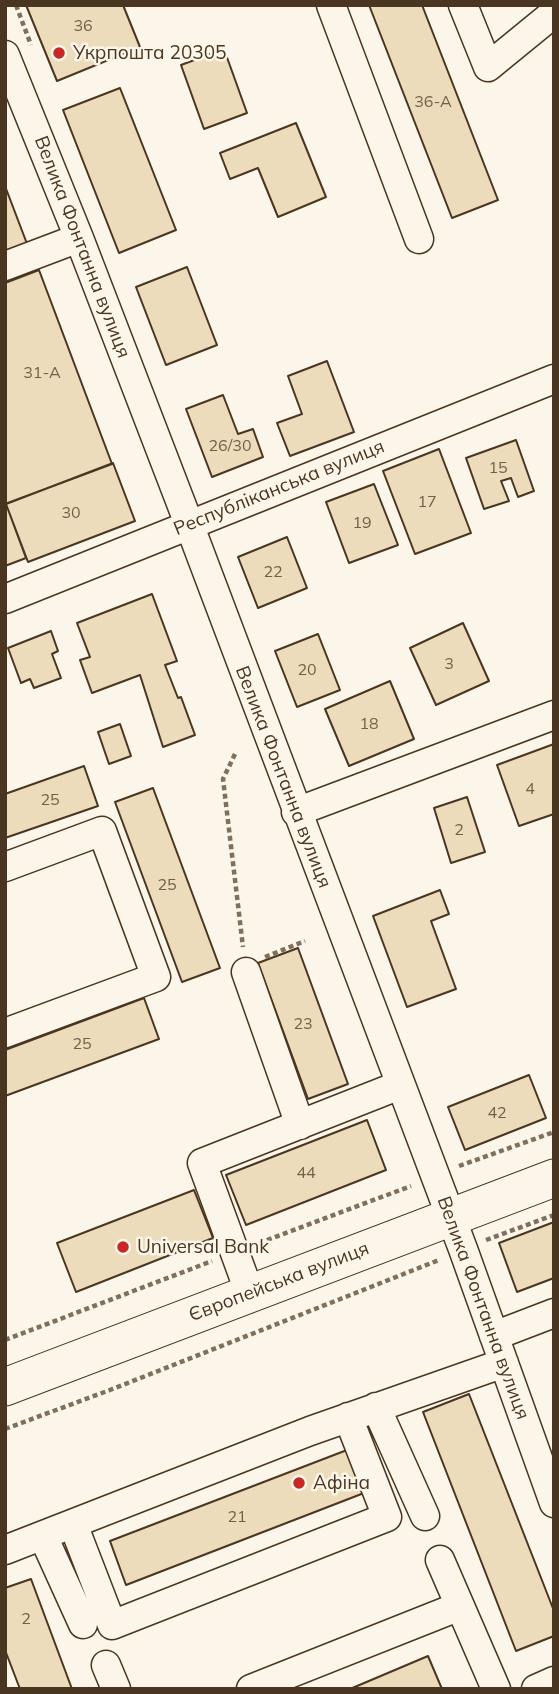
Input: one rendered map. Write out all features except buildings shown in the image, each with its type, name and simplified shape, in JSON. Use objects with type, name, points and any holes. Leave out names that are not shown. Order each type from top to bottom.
[{"type":"main road","name":"Європейська вулиця","points":[[5,1387],[250,1294],[457,1233],[554,1178]]},
{"type":"street","points":[[331,5],[419,239]]},
{"type":"street","points":[[463,5],[488,67],[554,13]]},
{"type":"street","name":"Велика Фонтанна вулиця","points":[[9,73],[79,238],[189,524],[457,1233],[554,1503]]},
{"type":"street","points":[[5,266],[79,238]]},
{"type":"street","name":"Республіканська вулиця","points":[[5,599],[554,379]]},
{"type":"street","points":[[296,812],[554,715]]},
{"type":"street","points":[[5,867],[102,831],[156,977],[5,1033]]},
{"type":"street","points":[[246,972],[300,1125]]},
{"type":"street","points":[[250,1294],[202,1163],[400,1085]]},
{"type":"street","points":[[494,1336],[554,1313]]},
{"type":"street","points":[[5,1550],[348,1417],[503,1363]]},
{"type":"street","points":[[376,1407],[425,1516]]},
{"type":"street","points":[[73,1524],[112,1625],[387,1517],[348,1417]]},
{"type":"street","points":[[43,1535],[83,1624]]},
{"type":"street","points":[[440,1560],[496,1689]]},
{"type":"street","points":[[251,1689],[460,1606]]},
{"type":"street","points":[[536,1689],[554,1681]]},
{"type":"path","points":[[235,754],[223,779],[246,972]]},
{"type":"path","points":[[246,972],[254,961],[305,942]]},
{"type":"path","points":[[5,1429],[299,1316],[457,1233],[554,1215]]},
{"type":"place","name":"Укрпошта 20305","points":[[59,53]]},
{"type":"place","name":"Universal Bank","points":[[123,1247]]},
{"type":"place","name":"Афіна","points":[[299,1483]]}]
